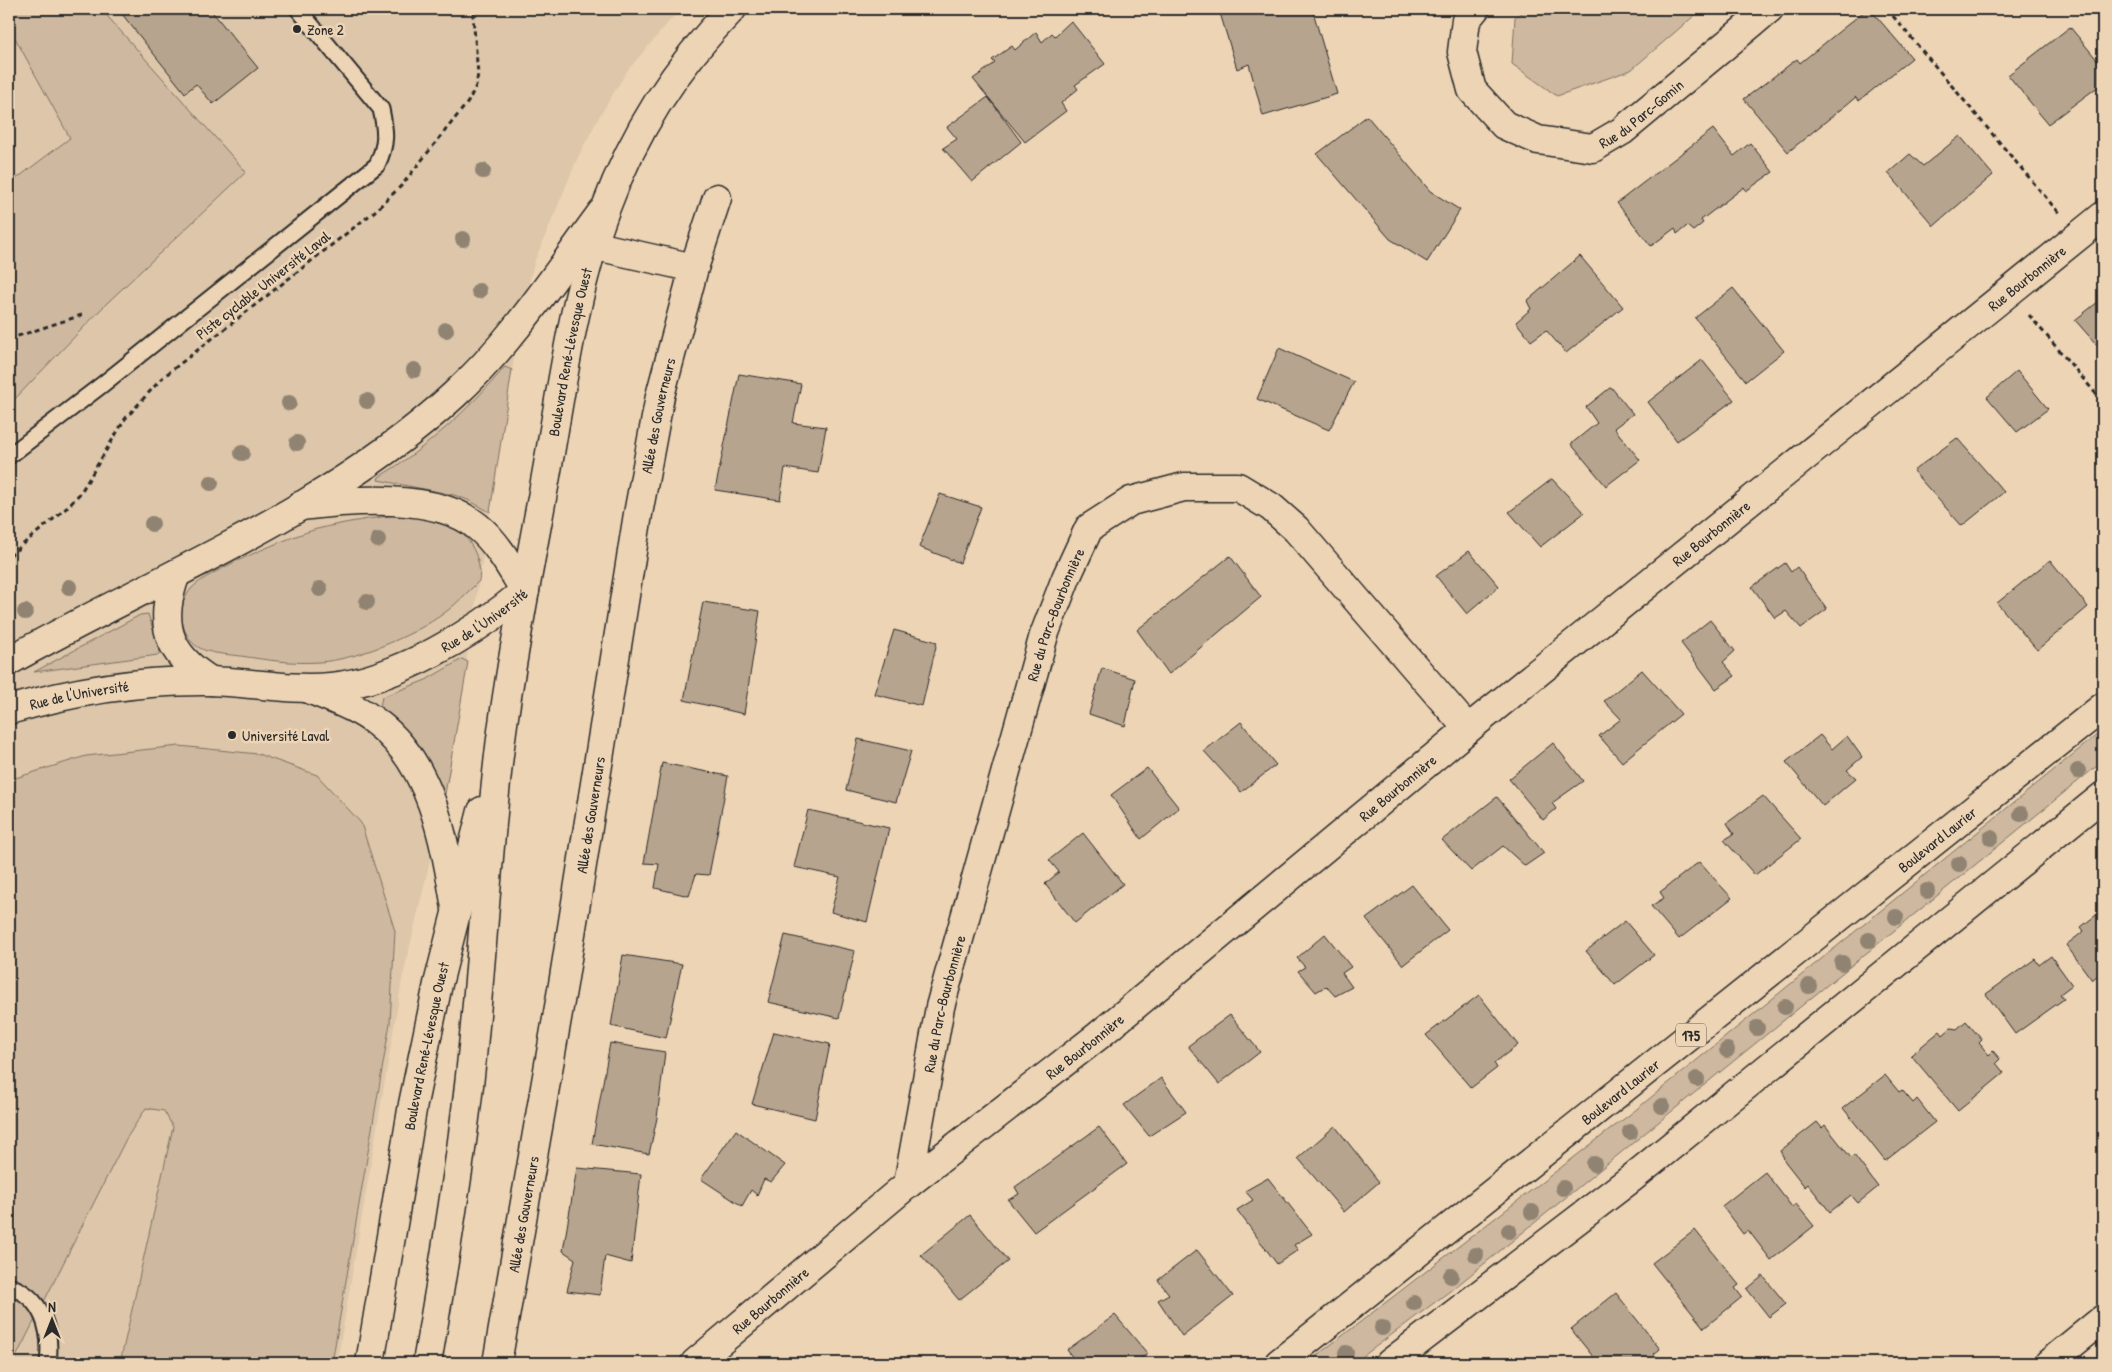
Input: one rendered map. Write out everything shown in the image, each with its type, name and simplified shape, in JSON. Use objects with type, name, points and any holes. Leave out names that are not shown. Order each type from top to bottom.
[{"type":"street","name":"Boulevard René-Lévesque Ouest","points":[[427,1363],[465,1119],[502,732],[525,591],[569,350],[592,245],[626,159],[650,112],[695,50],[732,9]]},
{"type":"street","name":"Rue du Parc-Gomin","points":[[1475,9],[1466,20],[1462,52],[1472,90],[1504,125],[1538,140],[1593,148],[1622,131],[1769,9]]},
{"type":"street","name":"Allée des Gouverneurs","points":[[497,1363],[561,994],[638,514],[660,396],[694,268],[717,198]]},
{"type":"street","name":"Rue de l'Université","points":[[9,661],[176,574],[300,506],[384,452],[422,424],[456,394],[509,335],[606,207]]},
{"type":"street","name":"Rue Bourbonnière","points":[[694,1363],[908,1184],[1098,1036],[1468,729],[2010,294],[2103,216]]},
{"type":"street","points":[[592,245],[694,268]]},
{"type":"street","name":"Rue du Parc-Bourbonnière","points":[[908,1184],[940,1007],[1044,635],[1066,578],[1089,528],[1131,501],[1184,487],[1238,487],[1271,507],[1296,529],[1468,729]]},
{"type":"street","name":"Rue de l'Université","points":[[9,710],[96,690],[166,682],[211,681],[305,688],[352,683],[400,667],[461,636],[507,607],[525,591],[493,543],[478,527],[459,515],[436,508],[388,502],[338,502],[300,506]]},
{"type":"street","points":[[176,574],[166,608],[169,635],[184,661],[211,681]]},
{"type":"street","name":"Rue de l'Université","points":[[305,688],[347,705],[377,722],[394,738],[410,759],[428,792],[448,858],[456,908]]},
{"type":"street","name":"Boulevard Laurier","points":[[1279,1363],[2103,707]]},
{"type":"street","name":"Boulevard René-Lévesque Ouest","points":[[370,1363],[413,1104],[456,908],[502,732]]},
{"type":"street","points":[[1390,1363],[1632,1178],[2103,796]]},
{"type":"street","points":[[2049,1363],[2103,1319]]},
{"type":"lane","points":[[9,456],[111,378],[377,165],[384,150],[385,130],[381,109],[298,9]]},
{"type":"lane","points":[[9,1286],[28,1296],[41,1311],[48,1329],[50,1347],[48,1363]]},
{"type":"path","name":"Piste cyclable Université Laval","points":[[9,556],[69,506],[81,492],[125,419],[162,378],[375,211],[402,185],[468,102],[476,86],[478,74],[474,9]]},
{"type":"path","points":[[1887,9],[2078,236]]},
{"type":"path","points":[[2010,294],[2103,402]]},
{"type":"path","points":[[9,339],[82,315]]},
{"type":"shaded area","name":"Université Laval","points":[[9,9],[680,9],[627,71],[599,117],[578,157],[534,263],[524,302],[446,792],[402,980],[337,1363],[9,1363]]},
{"type":"shaded area","points":[[9,9],[101,9],[246,172],[107,303],[9,405],[9,182],[16,179],[70,138],[9,27]]},
{"type":"shaded area","points":[[1527,9],[1702,9],[1631,70],[1557,96],[1512,64],[1515,17]]},
{"type":"shaded area","points":[[505,367],[512,370],[490,512],[454,495],[378,480],[379,477],[414,454],[462,413]]},
{"type":"shaded area","points":[[403,514],[434,518],[458,529],[469,541],[479,565],[479,581],[452,607],[424,626],[371,650],[336,660],[320,662],[280,661],[214,653],[195,645],[187,635],[182,622],[184,601],[191,589],[213,573],[270,546],[317,529]]},
{"type":"shaded area","points":[[148,614],[160,651],[158,655],[34,672],[140,615]]},
{"type":"shaded area","points":[[462,659],[468,662],[445,794],[443,794],[417,742],[380,707],[382,697],[426,680]]},
{"type":"shaded area","points":[[2103,730],[2103,761],[1458,1285],[1354,1363],[1307,1363],[1633,1112]]},
{"type":"shaded area","points":[[179,746],[258,754],[317,775],[361,823],[395,931],[390,1023],[332,1363],[120,1363],[173,1127],[164,1111],[146,1108],[126,1139],[13,1363],[9,1363],[9,780],[86,756]]},
{"type":"building","points":[[118,9],[210,9],[258,68],[213,104],[196,84],[185,93]]},
{"type":"building","points":[[1235,9],[1305,9],[1314,15],[1337,94],[1263,116],[1249,64],[1237,69],[1220,13]]},
{"type":"building","points":[[1867,9],[1870,9],[1912,58],[1859,101],[1856,97],[1788,152],[1744,99],[1797,59],[1800,63]]},
{"type":"building","points":[[1071,21],[1105,64],[1075,85],[1078,89],[1061,103],[1066,111],[1025,142],[973,79],[995,63],[992,60],[1012,46],[1015,50],[1036,32],[1042,42],[1052,33],[1055,36]]},
{"type":"building","points":[[2070,27],[2103,67],[2103,83],[2048,124],[2008,75]]},
{"type":"building","points":[[988,97],[1021,142],[972,182],[943,148],[957,139],[947,127]]},
{"type":"building","points":[[1367,116],[1430,191],[1460,210],[1427,262],[1390,239],[1317,154]]},
{"type":"building","points":[[1713,129],[1734,156],[1750,143],[1773,172],[1746,191],[1744,187],[1701,220],[1703,223],[1693,231],[1687,226],[1677,234],[1675,228],[1651,246],[1617,203]]},
{"type":"building","points":[[1960,136],[1993,175],[1934,226],[1888,173],[1910,154],[1923,166]]},
{"type":"building","points":[[1580,256],[1623,307],[1566,353],[1546,330],[1531,341],[1516,322],[1531,309],[1527,301]]},
{"type":"building","points":[[1733,288],[1784,351],[1746,381],[1695,318]]},
{"type":"building","points":[[2103,298],[2103,352],[2075,320]]},
{"type":"building","points":[[1279,348],[1354,382],[1329,430],[1257,399]]},
{"type":"building","points":[[1702,360],[1734,400],[1677,441],[1648,402]]},
{"type":"building","points":[[2017,371],[2048,409],[2017,432],[1987,397]]},
{"type":"building","points":[[739,374],[801,384],[793,423],[826,427],[818,473],[785,468],[780,500],[715,490]]},
{"type":"building","points":[[1611,387],[1633,414],[1614,428],[1640,460],[1606,486],[1571,444],[1597,423],[1586,407]]},
{"type":"building","points":[[1957,438],[2004,492],[1962,526],[1913,471]]},
{"type":"building","points":[[1552,479],[1584,513],[1540,547],[1509,512]]},
{"type":"building","points":[[940,494],[981,507],[960,563],[919,547]]},
{"type":"building","points":[[1469,551],[1499,586],[1467,614],[1436,576]]},
{"type":"building","points":[[1230,556],[1261,597],[1169,674],[1137,630]]},
{"type":"building","points":[[2050,560],[2088,607],[2037,650],[1997,603]]},
{"type":"building","points":[[1785,563],[1791,572],[1797,567],[1827,609],[1801,628],[1786,611],[1775,618],[1752,587]]},
{"type":"building","points":[[703,602],[760,611],[744,714],[684,700]]},
{"type":"building","points":[[1710,620],[1735,651],[1723,662],[1735,676],[1716,689],[1681,643]]},
{"type":"building","points":[[894,630],[937,642],[922,706],[874,694]]},
{"type":"building","points":[[1102,668],[1135,679],[1125,726],[1089,714]]},
{"type":"building","points":[[1642,670],[1681,714],[1622,762],[1599,736],[1621,719],[1604,701]]},
{"type":"building","points":[[1241,722],[1276,765],[1241,792],[1204,751]]},
{"type":"building","points":[[1820,735],[1832,749],[1847,736],[1862,757],[1847,770],[1856,778],[1823,806],[1786,762]]},
{"type":"building","points":[[858,739],[911,751],[896,802],[846,790]]},
{"type":"building","points":[[1553,743],[1583,781],[1552,803],[1556,809],[1543,820],[1509,779]]},
{"type":"building","points":[[662,763],[728,776],[709,875],[696,874],[689,896],[655,888],[659,864],[644,863]]},
{"type":"building","points":[[1147,768],[1179,808],[1141,839],[1111,795]]},
{"type":"building","points":[[1763,796],[1801,839],[1755,875],[1724,840],[1734,834],[1727,823]]},
{"type":"building","points":[[1497,797],[1544,853],[1525,866],[1503,846],[1471,871],[1442,840]]},
{"type":"building","points":[[808,810],[889,828],[867,922],[831,912],[840,877],[794,867]]},
{"type":"building","points":[[1083,833],[1123,884],[1075,923],[1045,884],[1059,872],[1049,860]]},
{"type":"building","points":[[1699,862],[1732,898],[1679,939],[1651,906],[1664,898],[1660,892]]},
{"type":"building","points":[[1412,885],[1448,930],[1403,965],[1366,919]]},
{"type":"building","points":[[2100,912],[2103,916],[2103,971],[2092,980],[2066,945],[2084,931],[2081,927]]},
{"type":"building","points":[[1625,921],[1654,955],[1615,985],[1586,951]]},
{"type":"building","points":[[1325,934],[1351,967],[1342,973],[1352,987],[1335,996],[1326,986],[1316,992],[1298,971],[1305,967],[1297,958]]},
{"type":"building","points":[[785,935],[855,951],[839,1018],[768,1002]]},
{"type":"building","points":[[623,955],[682,964],[666,1038],[611,1026]]},
{"type":"building","points":[[2051,956],[2072,985],[2060,994],[2064,999],[2015,1034],[1986,994],[2035,959],[2039,965]]},
{"type":"building","points":[[1479,995],[1518,1045],[1494,1063],[1497,1068],[1471,1088],[1426,1035]]},
{"type":"building","points":[[1230,1015],[1260,1052],[1219,1084],[1188,1046]]},
{"type":"building","points":[[1966,1021],[1982,1040],[1979,1043],[1989,1055],[1993,1051],[2000,1059],[1996,1063],[2004,1073],[1958,1111],[1911,1055],[1940,1031],[1943,1035],[1951,1028],[1957,1029]]},
{"type":"building","points":[[774,1032],[830,1044],[815,1119],[752,1104]]},
{"type":"building","points":[[610,1043],[665,1052],[657,1118],[649,1154],[592,1144]]},
{"type":"building","points":[[1885,1075],[1899,1092],[1902,1090],[1913,1103],[1917,1099],[1935,1122],[1885,1161],[1843,1108]]},
{"type":"building","points":[[1161,1078],[1186,1112],[1149,1136],[1124,1105]]},
{"type":"building","points":[[1817,1122],[1822,1128],[1825,1125],[1851,1158],[1854,1155],[1878,1187],[1858,1203],[1851,1195],[1830,1212],[1808,1184],[1805,1187],[1783,1159],[1780,1151]]},
{"type":"building","points":[[1335,1126],[1379,1182],[1344,1212],[1298,1158]]},
{"type":"building","points":[[1099,1127],[1127,1164],[1034,1232],[1008,1200],[1019,1194],[1015,1187]]},
{"type":"building","points":[[736,1130],[785,1165],[771,1182],[764,1179],[757,1195],[751,1190],[742,1206],[701,1179]]},
{"type":"building","points":[[577,1168],[641,1174],[631,1263],[605,1256],[600,1295],[567,1291],[575,1259],[563,1251]]},
{"type":"building","points":[[1765,1172],[1792,1207],[1796,1204],[1814,1226],[1771,1260],[1748,1230],[1743,1234],[1722,1206]]},
{"type":"building","points":[[1268,1178],[1312,1234],[1294,1245],[1298,1250],[1277,1264],[1237,1210],[1253,1200],[1245,1191]]},
{"type":"building","points":[[970,1215],[1008,1261],[959,1300],[921,1255]]},
{"type":"building","points":[[1695,1230],[1739,1285],[1735,1288],[1742,1297],[1704,1328],[1652,1263]]},
{"type":"building","points":[[1197,1250],[1233,1296],[1182,1336],[1158,1300],[1169,1294],[1158,1280]]},
{"type":"building","points":[[1763,1276],[1786,1304],[1769,1317],[1747,1289]]},
{"type":"building","points":[[1616,1293],[1660,1349],[1654,1354],[1658,1359],[1653,1363],[1598,1363],[1571,1329]]},
{"type":"building","points":[[1115,1315],[1147,1353],[1136,1363],[1077,1363],[1067,1350]]},
{"type":"place","name":"Zone 2","points":[[297,29]]},
{"type":"place","name":"Université Laval","points":[[232,735]]}]
